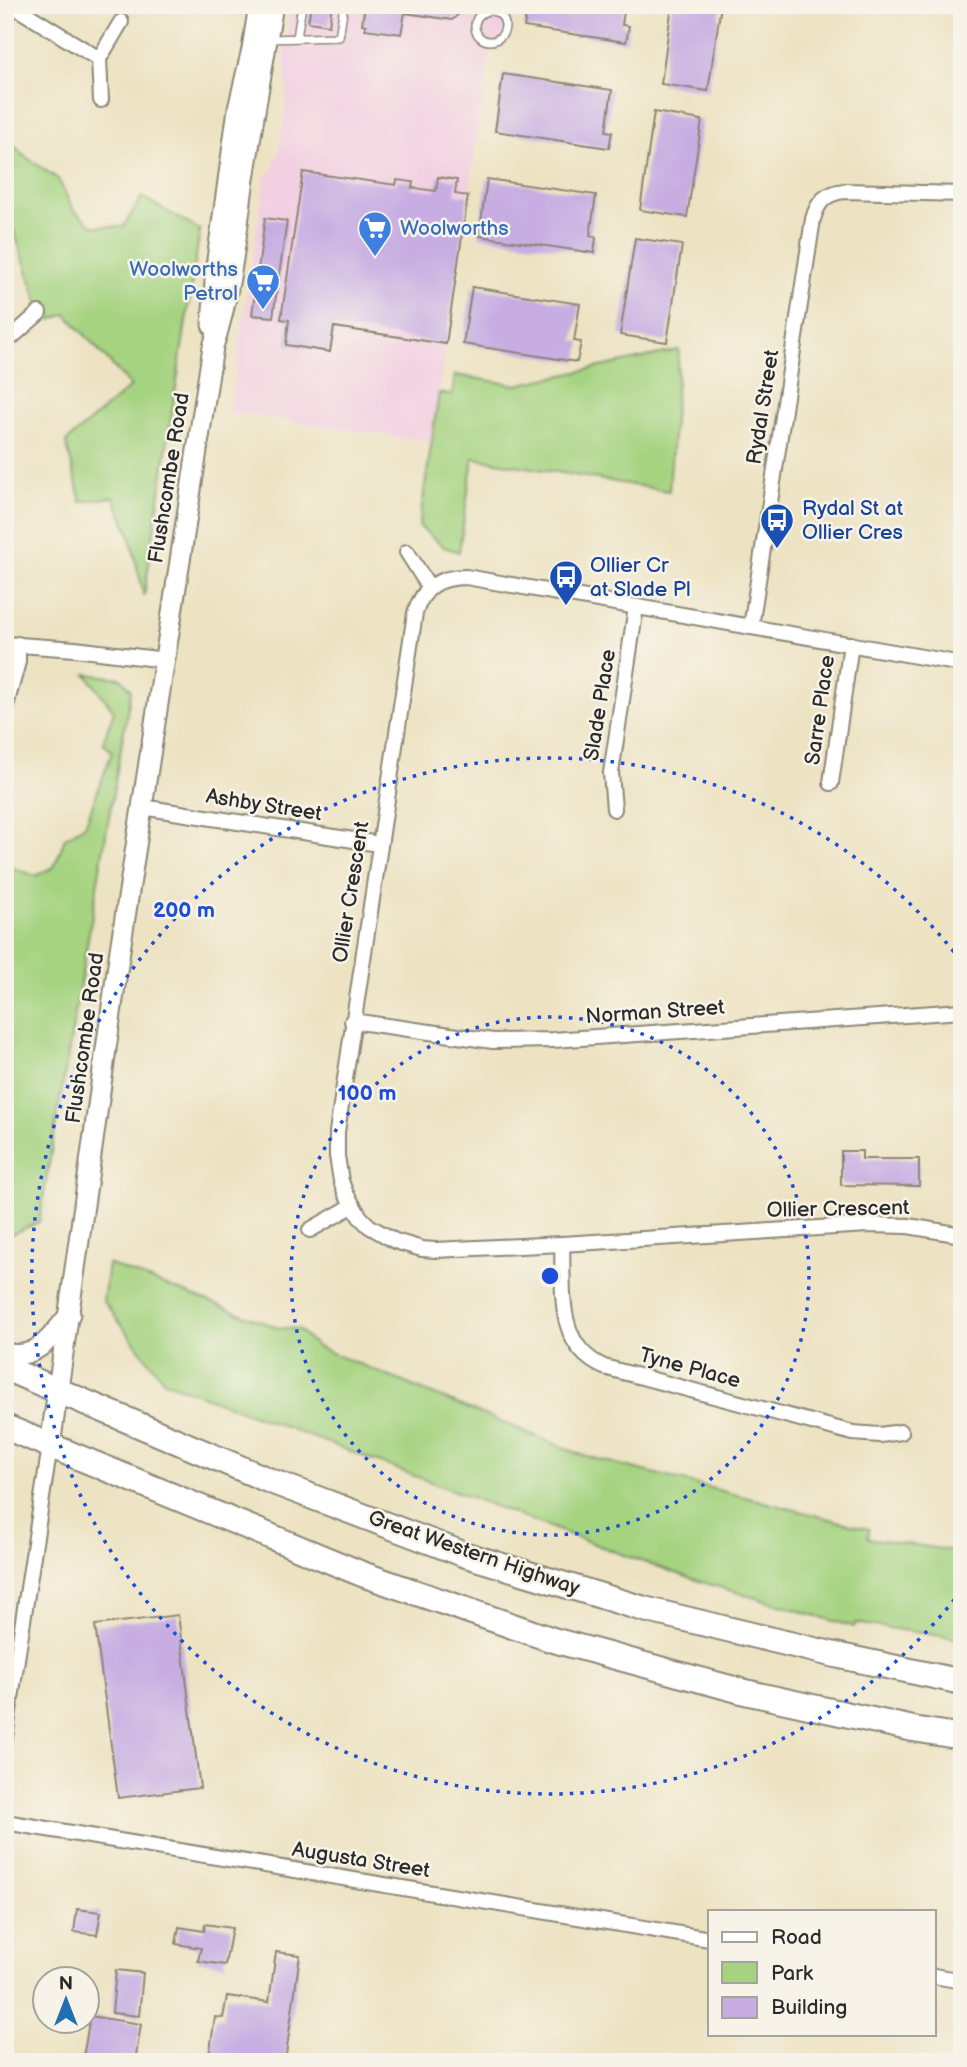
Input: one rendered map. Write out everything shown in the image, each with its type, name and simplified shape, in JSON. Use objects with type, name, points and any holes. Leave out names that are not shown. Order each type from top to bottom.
[{"type":"highway","name":"Great Western Highway","points":[[5,1368],[268,1480],[463,1554],[644,1609],[962,1682]]},
{"type":"highway","points":[[5,1427],[362,1574],[553,1640],[745,1692],[913,1729],[962,1737]]},
{"type":"street","points":[[12,5],[99,59]]},
{"type":"street","name":"Flushcombe Road","points":[[213,347],[211,311],[216,267],[238,109],[259,5]]},
{"type":"street","name":"Flushcombe Road","points":[[5,1737],[59,1391],[142,807],[213,347],[224,314],[273,5]]},
{"type":"street","points":[[101,100],[99,59],[121,22]]},
{"type":"street","name":"Rydal Street","points":[[751,626],[813,219],[820,193],[845,191],[962,194]]},
{"type":"street","points":[[6,341],[39,313]]},
{"type":"street","points":[[407,552],[429,587],[443,579],[466,577],[962,664]]},
{"type":"street","name":"Ollier Crescent","points":[[429,587],[420,598],[415,613],[352,1021],[336,1144],[341,1181],[352,1206],[369,1226],[395,1241],[422,1249],[562,1244],[868,1224],[908,1226],[962,1235]]},
{"type":"street","name":"Slade Place","points":[[614,809],[611,773],[636,607]]},
{"type":"street","points":[[5,709],[18,662],[12,644],[165,660]]},
{"type":"street","name":"Sarre Place","points":[[831,783],[851,644]]},
{"type":"street","name":"Ashby Street","points":[[142,807],[379,844]]},
{"type":"street","name":"Norman Street","points":[[352,1021],[505,1041],[962,1011]]},
{"type":"street","points":[[310,1230],[352,1206]]},
{"type":"street","name":"Tyne Place","points":[[562,1244],[568,1329],[577,1349],[592,1362],[853,1433],[880,1435],[901,1432]]},
{"type":"street","points":[[5,1353],[23,1355],[40,1348],[70,1313]]},
{"type":"street","name":"Augusta Street","points":[[5,1822],[708,1939]]},
{"type":"street","points":[[936,1976],[962,1981]]},
{"type":"lane","points":[[297,38],[302,5]]},
{"type":"lane","points":[[267,39],[339,37],[344,5]]},
{"type":"lane","points":[[495,8],[503,17],[506,27],[502,36],[488,42],[476,33],[475,23],[484,12],[495,8]]},
{"type":"shaded area","points":[[291,5],[507,5],[514,24],[509,41],[499,49],[490,51],[431,442],[229,412],[265,175],[272,171],[279,150],[287,95],[284,55]]},
{"type":"green space","points":[[5,136],[23,155],[58,179],[73,209],[93,226],[123,227],[142,197],[200,230],[144,596],[129,532],[114,497],[81,502],[66,442],[131,386],[66,314],[51,320],[38,303],[14,231],[5,222]]},
{"type":"green space","points":[[679,350],[669,491],[473,458],[459,552],[444,547],[419,526],[439,393],[452,395],[455,375],[517,385]]},
{"type":"green space","points":[[86,674],[121,678],[131,690],[39,1222],[5,1237],[5,878],[9,867],[36,876],[54,867],[65,838],[85,825],[112,752],[103,742],[114,711]]},
{"type":"green space","points":[[108,1264],[279,1328],[298,1329],[317,1347],[582,1455],[869,1529],[868,1538],[962,1552],[962,1639],[855,1623],[854,1627],[702,1582],[626,1556],[164,1381],[103,1301]]},
{"type":"building","points":[[311,5],[332,5],[329,25],[308,22]]},
{"type":"building","points":[[365,5],[469,5],[452,20],[405,13],[401,34],[365,29],[366,25],[362,24]]},
{"type":"building","points":[[528,5],[625,5],[622,25],[629,26],[626,42],[524,27]]},
{"type":"building","points":[[672,5],[721,5],[708,91],[661,84]]},
{"type":"building","points":[[503,74],[612,90],[606,131],[612,132],[609,148],[495,131]]},
{"type":"building","points":[[654,112],[702,120],[687,217],[640,210]]},
{"type":"building","name":"Woolworths","points":[[303,172],[396,185],[397,180],[413,182],[412,188],[436,191],[438,177],[457,180],[455,194],[468,196],[446,344],[334,327],[330,352],[286,345],[289,320],[281,319]]},
{"type":"building","points":[[487,179],[596,195],[590,236],[596,237],[594,253],[479,236]]},
{"type":"building","points":[[265,218],[287,221],[273,317],[252,315]]},
{"type":"building","points":[[635,238],[682,245],[667,342],[620,335]]},
{"type":"building","points":[[472,287],[580,304],[574,341],[581,342],[577,362],[463,344]]},
{"type":"building","points":[[841,1151],[862,1151],[862,1159],[919,1159],[919,1186],[841,1185]]},
{"type":"building","points":[[178,1615],[200,1788],[118,1798],[95,1625]]},
{"type":"building","points":[[77,1909],[101,1912],[97,1935],[74,1932]]},
{"type":"building","points":[[205,1924],[232,1928],[225,1965],[198,1961],[201,1948],[176,1944],[179,1927],[204,1931]]},
{"type":"building","points":[[276,1952],[300,1955],[285,2062],[244,2058],[243,2062],[208,2062],[215,2017],[223,2018],[227,1996],[269,2002]]},
{"type":"building","points":[[116,1970],[143,1973],[139,2016],[112,2013]]},
{"type":"building","points":[[102,2018],[141,2024],[135,2062],[105,2062],[83,2058],[87,2036],[102,2036]]},
{"type":"place","name":"Woolworths","points":[[375,258]]},
{"type":"place","name":"Woolworths Petrol","points":[[263,311]]},
{"type":"place","name":"Rydal St at Ollier Cres","points":[[777,550]]},
{"type":"place","name":"Ollier Cr at Slade Pl","points":[[566,607]]}]
